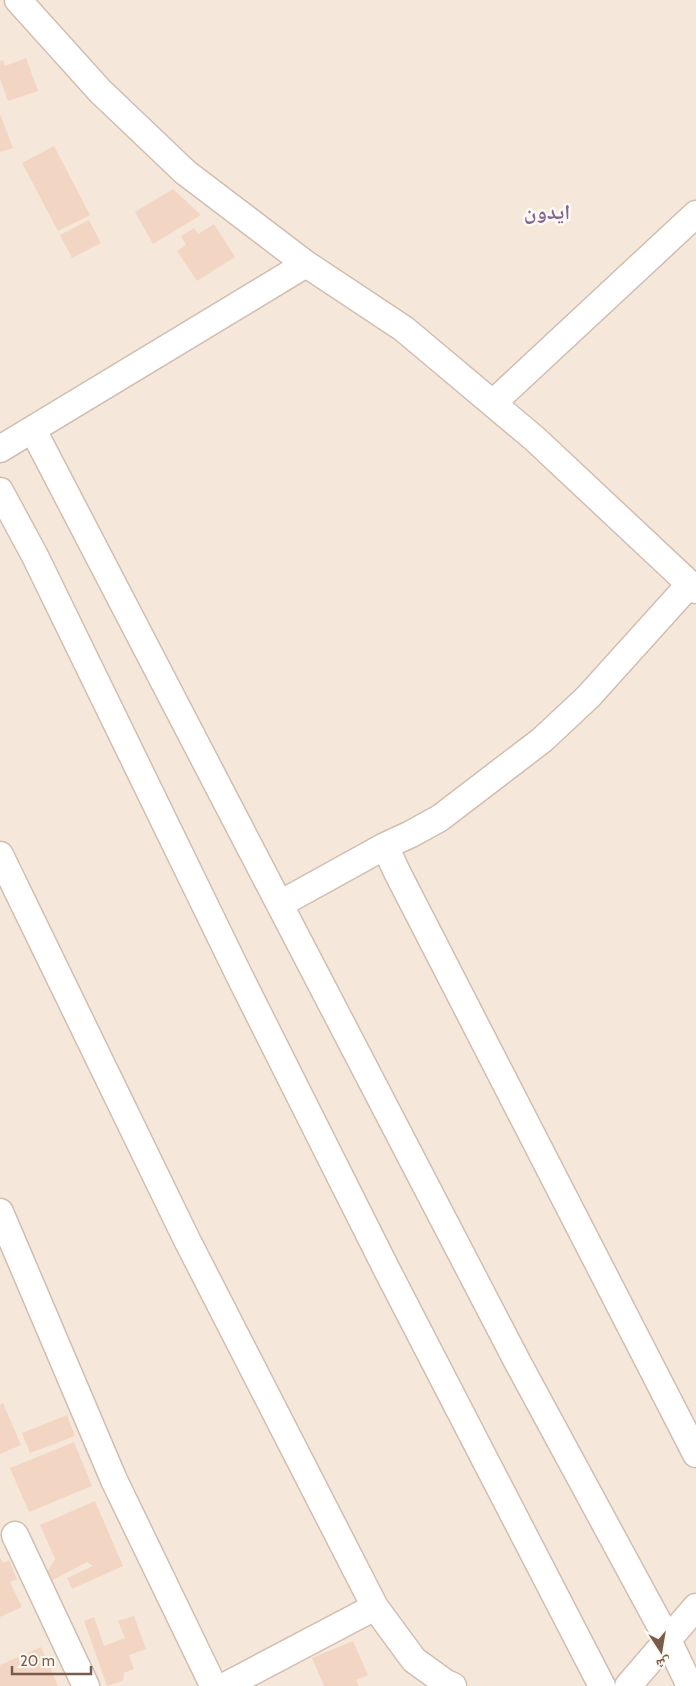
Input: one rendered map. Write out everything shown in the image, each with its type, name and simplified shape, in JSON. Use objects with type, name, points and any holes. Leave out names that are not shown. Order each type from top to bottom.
[{"type":"street","points":[[18,0],[100,91],[185,172],[306,264],[404,329],[535,439],[693,587],[588,696],[542,740],[440,818],[280,904]]},
{"type":"street","points":[[493,403],[696,214]]},
{"type":"street","points":[[0,449],[306,264]]},
{"type":"street","points":[[33,430],[518,1363],[668,1640],[690,1686]]},
{"type":"street","points":[[0,491],[35,556],[230,957],[388,1272],[602,1686]]},
{"type":"street","points":[[385,846],[696,1454]]},
{"type":"street","points":[[0,855],[187,1240],[375,1607],[414,1660],[453,1686]]},
{"type":"street","points":[[0,1212],[114,1480],[215,1686]]},
{"type":"street","points":[[15,1535],[86,1686]]},
{"type":"street","points":[[225,1686],[375,1607]]},
{"type":"street","points":[[628,1686],[696,1607]]},
{"type":"shaded area","points":[[0,0],[696,0],[696,1686],[0,1686]]},
{"type":"building","points":[[26,58],[38,91],[8,101],[0,79],[0,61],[3,60],[5,66]]},
{"type":"building","points":[[0,114],[13,148],[0,152]]},
{"type":"building","points":[[54,146],[90,215],[58,231],[22,163]]},
{"type":"building","points":[[173,189],[201,215],[153,244],[135,212]]},
{"type":"building","points":[[89,220],[101,243],[72,258],[60,235]]},
{"type":"building","points":[[214,224],[235,257],[197,281],[177,251],[186,245],[181,236],[194,228],[198,234]]},
{"type":"building","points":[[3,1403],[21,1445],[0,1454],[0,1405]]},
{"type":"building","points":[[67,1415],[75,1436],[30,1453],[22,1433]]},
{"type":"building","points":[[74,1442],[92,1486],[29,1512],[10,1468]]},
{"type":"building","points":[[95,1501],[123,1566],[72,1589],[67,1578],[93,1566],[87,1562],[49,1582],[45,1575],[55,1559],[40,1525]]},
{"type":"building","points":[[0,1557],[3,1563],[9,1560],[17,1579],[10,1582],[22,1607],[0,1617]]},
{"type":"building","points":[[134,1616],[146,1649],[129,1655],[134,1669],[124,1673],[123,1681],[107,1686],[84,1621],[94,1617],[104,1646],[125,1638],[118,1621]]},
{"type":"building","points":[[353,1641],[368,1675],[356,1680],[359,1686],[324,1686],[312,1658]]},
{"type":"building","points":[[41,1647],[58,1686],[0,1686],[0,1665]]},
{"type":"district","name":"ايدون","points":[[547,212]]}]
